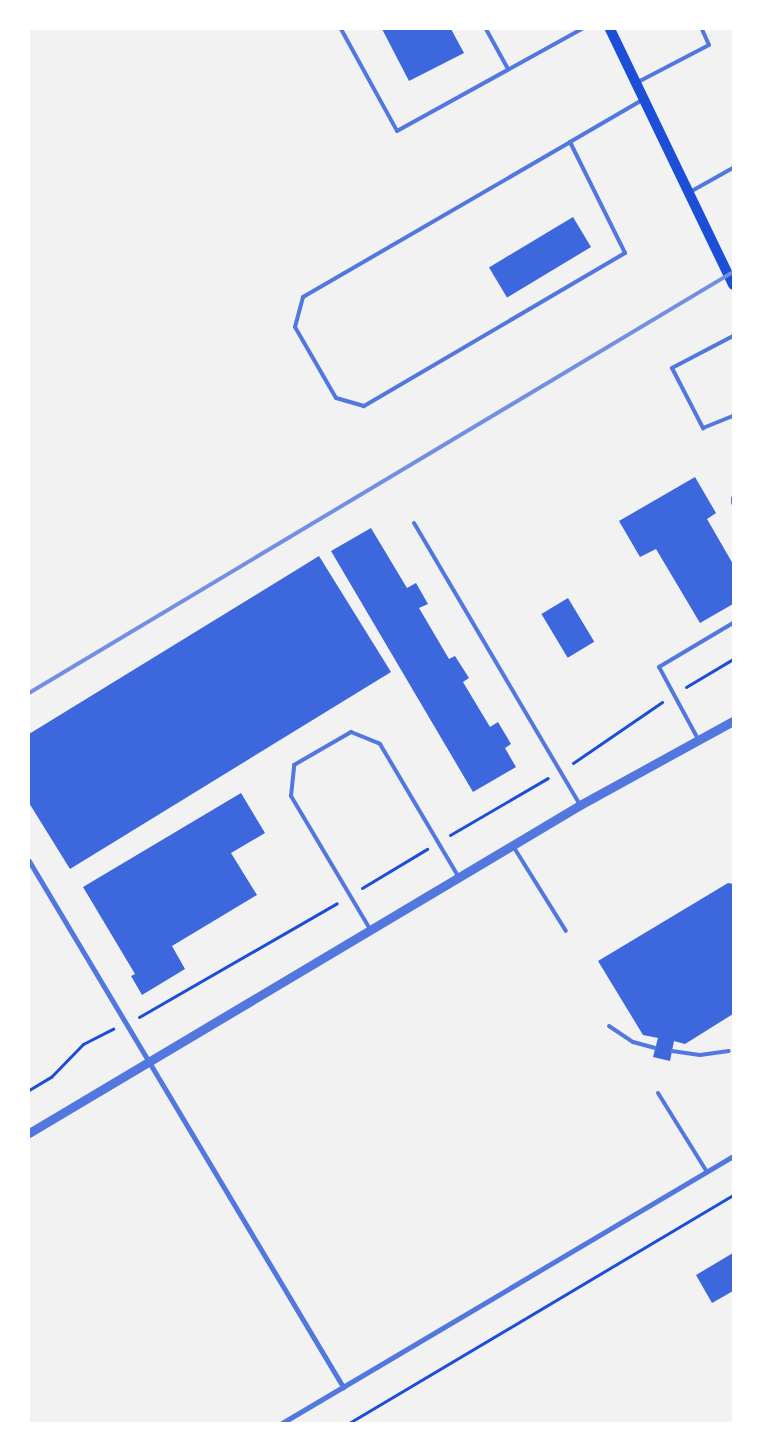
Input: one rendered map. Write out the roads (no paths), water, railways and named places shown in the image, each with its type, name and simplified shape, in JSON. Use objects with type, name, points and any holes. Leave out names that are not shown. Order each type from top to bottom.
[{"type":"main road","points":[[610,29],[733,285]]},
{"type":"street","points":[[29,1133],[460,879],[580,805],[733,721]]},
{"type":"street","points":[[29,861],[343,1387]]},
{"type":"street","points":[[282,1423],[733,1156]]},
{"type":"lane","points":[[341,29],[397,131],[582,29]]},
{"type":"lane","points":[[486,29],[508,69]]},
{"type":"lane","points":[[635,83],[709,45],[702,29]]},
{"type":"lane","points":[[570,142],[624,253],[364,406],[336,398],[295,327],[303,297],[644,99]]},
{"type":"lane","points":[[688,193],[733,168]]},
{"type":"lane","points":[[733,336],[672,368],[703,428],[733,416]]},
{"type":"lane","points":[[733,498],[733,503]]},
{"type":"lane","points":[[414,523],[580,805]]},
{"type":"lane","points":[[698,739],[659,667],[733,623]]},
{"type":"lane","points":[[371,930],[291,796],[294,765],[343,736],[351,732],[380,744],[460,879]]},
{"type":"lane","points":[[513,846],[566,931]]},
{"type":"lane","points":[[609,1026],[633,1042],[655,1048]]},
{"type":"lane","points":[[672,1051],[700,1055],[729,1051]]},
{"type":"lane","points":[[658,1092],[707,1172]]},
{"type":"railway","points":[[29,693],[733,272]]}]
